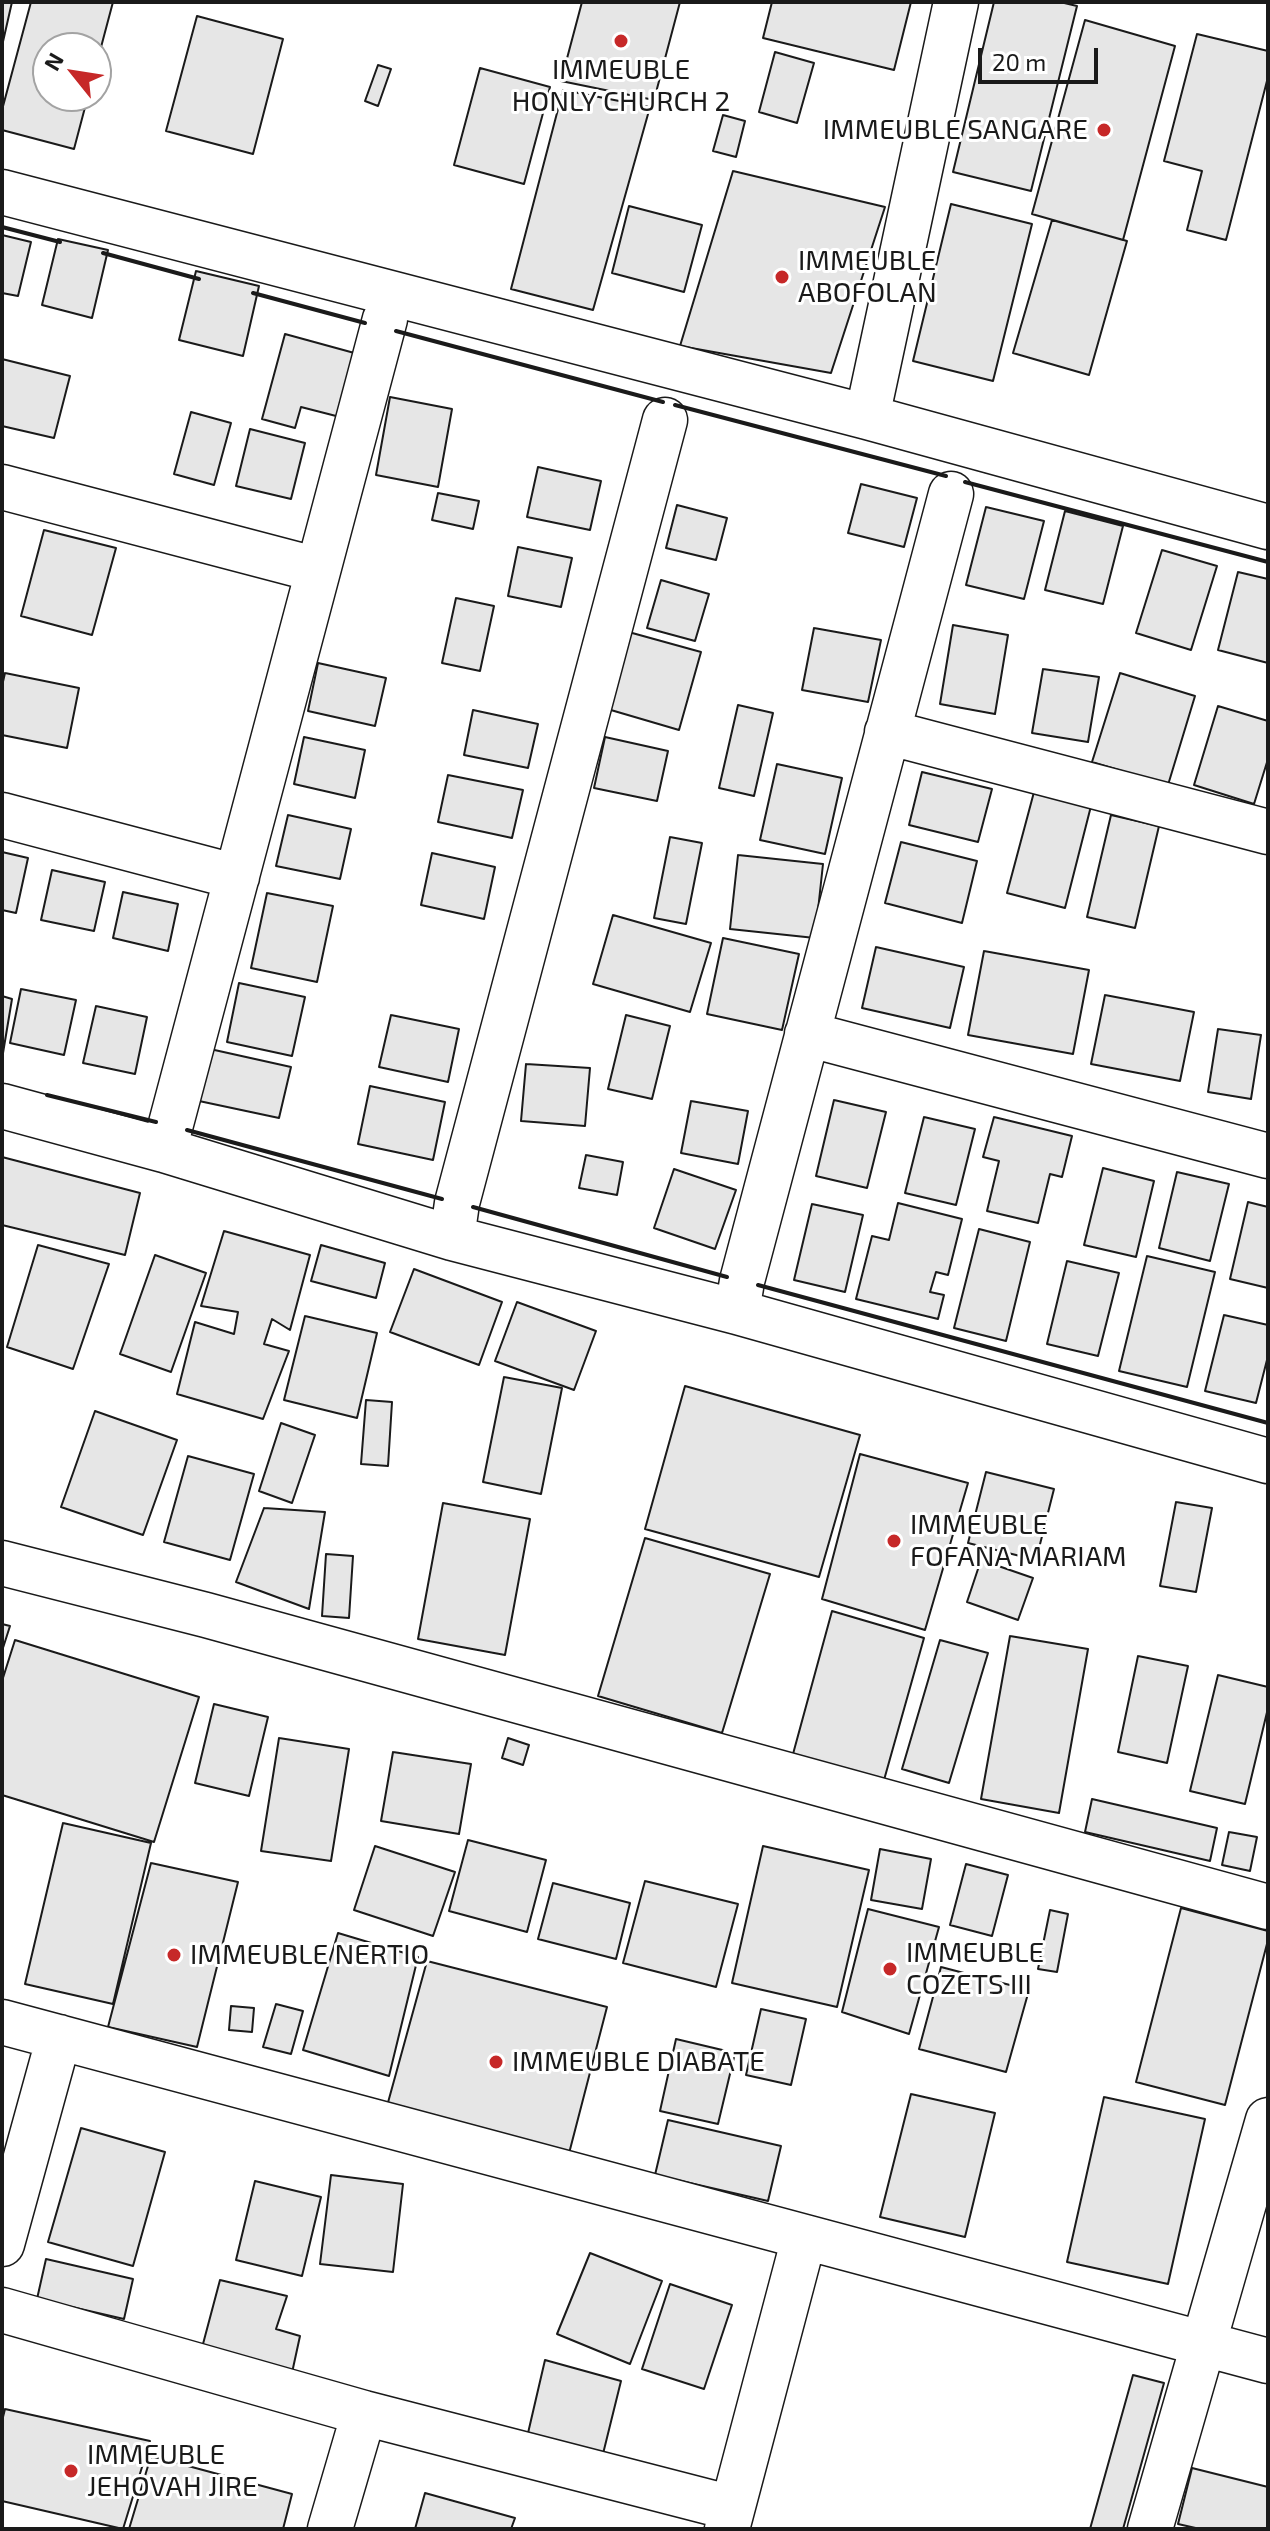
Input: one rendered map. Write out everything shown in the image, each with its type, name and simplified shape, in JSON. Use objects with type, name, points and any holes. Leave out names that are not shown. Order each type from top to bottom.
[{"type":"street","points":[[867,417],[956,2]]},
{"type":"street","points":[[2,192],[867,417],[1268,527]]},
{"type":"street","points":[[164,1150],[385,319]]},
{"type":"street","points":[[452,1238],[461,1188],[665,420]]},
{"type":"street","points":[[2,487],[318,570]]},
{"type":"street","points":[[737,1312],[742,1281],[951,494]]},
{"type":"street","points":[[887,732],[1268,832]]},
{"type":"street","points":[[2,815],[237,877]]},
{"type":"street","points":[[807,1034],[1268,1156]]},
{"type":"street","points":[[2,1106],[164,1150],[452,1238],[737,1312],[1268,1461]]},
{"type":"street","points":[[2,1563],[206,1615],[1268,1907]]},
{"type":"street","points":[[2,2022],[1268,2361]]},
{"type":"street","points":[[2,2244],[59,2037]]},
{"type":"street","points":[[1150,2529],[1268,2120]]},
{"type":"street","points":[[2,2310],[730,2519],[804,2238]]},
{"type":"street","points":[[330,2529],[364,2413]]},
{"type":"building","points":[[2,2],[12,2],[2,46]]},
{"type":"building","points":[[31,2],[113,2],[105,32],[32,32],[32,112],[84,112],[74,149],[2,130],[2,110]]},
{"type":"building","name":"IMMEUBLE HONLY CHURCH 2","points":[[582,2],[680,2],[654,100],[561,81]]},
{"type":"building","points":[[772,2],[911,2],[894,70],[763,38]]},
{"type":"building","points":[[994,2],[1060,2],[1077,6],[1031,191],[953,172]]},
{"type":"building","points":[[197,16],[283,39],[253,154],[166,131]]},
{"type":"building","name":"IMMEUBLE SANGARE","points":[[1085,20],[1175,46],[1123,240],[1032,214]]},
{"type":"building","points":[[1197,34],[1268,51],[1268,77],[1226,240],[1187,230],[1202,171],[1164,161]]},
{"type":"building","points":[[775,52],[814,63],[797,123],[759,112]]},
{"type":"building","points":[[378,65],[391,69],[378,106],[365,101]]},
{"type":"building","points":[[480,68],[550,87],[524,184],[454,165]]},
{"type":"building","points":[[563,90],[650,107],[593,310],[511,289]]},
{"type":"building","points":[[723,115],[745,121],[736,157],[713,151]]},
{"type":"building","name":"IMMEUBLE ABOFOLAN","points":[[733,171],[885,207],[831,373],[680,346]]},
{"type":"building","points":[[951,204],[1032,224],[993,381],[913,361]]},
{"type":"building","points":[[629,206],[702,225],[684,292],[612,273]]},
{"type":"building","points":[[1052,220],[1127,241],[1089,375],[1013,353]]},
{"type":"building","points":[[2,235],[31,242],[18,296],[2,293]]},
{"type":"building","points":[[58,239],[108,250],[92,318],[42,305]]},
{"type":"building","points":[[196,271],[259,286],[243,356],[179,340]]},
{"type":"building","points":[[285,334],[358,354],[340,417],[301,407],[295,428],[262,419]]},
{"type":"building","points":[[2,359],[70,376],[54,438],[2,426]]},
{"type":"building","points":[[390,397],[452,409],[438,487],[376,475]]},
{"type":"building","points":[[191,412],[231,423],[214,485],[174,474]]},
{"type":"building","points":[[250,429],[305,443],[291,499],[236,486]]},
{"type":"building","points":[[538,467],[601,481],[590,530],[527,517]]},
{"type":"building","points":[[861,484],[917,498],[904,547],[848,533]]},
{"type":"building","points":[[438,493],[479,501],[473,529],[432,520]]},
{"type":"building","points":[[677,505],[727,518],[716,560],[666,548]]},
{"type":"building","points":[[986,507],[1044,521],[1024,599],[966,585]]},
{"type":"building","points":[[1065,511],[1123,526],[1103,604],[1045,590]]},
{"type":"building","points":[[44,530],[116,548],[92,635],[21,616]]},
{"type":"building","points":[[518,547],[572,558],[561,607],[508,596]]},
{"type":"building","points":[[1162,550],[1217,566],[1191,650],[1136,633]]},
{"type":"building","points":[[1238,572],[1268,579],[1268,663],[1218,650]]},
{"type":"building","points":[[661,580],[709,594],[695,641],[647,628]]},
{"type":"building","points":[[456,598],[494,606],[480,671],[442,663]]},
{"type":"building","points":[[953,625],[1008,635],[995,714],[940,704]]},
{"type":"building","points":[[814,628],[881,640],[868,702],[802,690]]},
{"type":"building","points":[[625,631],[701,652],[679,730],[604,708]]},
{"type":"building","points":[[318,663],[386,678],[375,726],[308,711]]},
{"type":"building","points":[[1043,669],[1099,677],[1088,742],[1032,733]]},
{"type":"building","points":[[5,673],[79,688],[67,748],[2,735]]},
{"type":"building","points":[[1120,673],[1195,696],[1168,785],[1092,762]]},
{"type":"building","points":[[738,705],[773,713],[754,796],[719,788]]},
{"type":"building","points":[[1218,706],[1268,721],[1268,759],[1254,804],[1194,785]]},
{"type":"building","points":[[473,710],[538,724],[528,768],[464,755]]},
{"type":"building","points":[[304,737],[365,750],[355,798],[294,784]]},
{"type":"building","points":[[605,737],[668,751],[657,801],[594,788]]},
{"type":"building","points":[[777,764],[842,778],[825,854],[760,840]]},
{"type":"building","points":[[922,772],[992,789],[978,842],[909,825]]},
{"type":"building","points":[[448,775],[523,790],[512,838],[438,822]]},
{"type":"building","points":[[1034,792],[1091,806],[1065,908],[1007,893]]},
{"type":"building","points":[[288,815],[351,829],[340,879],[276,866]]},
{"type":"building","points":[[1111,815],[1159,826],[1135,928],[1087,917]]},
{"type":"building","points":[[670,837],[702,843],[686,924],[654,918]]},
{"type":"building","points":[[901,842],[977,861],[962,923],[885,903]]},
{"type":"building","points":[[2,852],[28,858],[16,913],[2,910]]},
{"type":"building","points":[[432,853],[495,867],[484,919],[421,905]]},
{"type":"building","points":[[738,855],[823,864],[815,938],[730,929]]},
{"type":"building","points":[[52,870],[105,882],[94,931],[41,920]]},
{"type":"building","points":[[123,892],[178,904],[168,951],[113,938]]},
{"type":"building","points":[[267,893],[333,906],[317,982],[251,968]]},
{"type":"building","points":[[613,915],[711,943],[690,1012],[593,984]]},
{"type":"building","points":[[723,938],[799,954],[782,1030],[707,1014]]},
{"type":"building","points":[[876,947],[964,967],[950,1028],[862,1008]]},
{"type":"building","points":[[984,951],[1089,970],[1073,1054],[968,1035]]},
{"type":"building","points":[[239,983],[305,997],[292,1056],[227,1042]]},
{"type":"building","points":[[21,989],[76,1000],[64,1055],[10,1043]]},
{"type":"building","points":[[1105,995],[1194,1012],[1180,1081],[1091,1064]]},
{"type":"building","points":[[2,996],[12,999],[2,1059]]},
{"type":"building","points":[[96,1006],[147,1017],[135,1074],[83,1063]]},
{"type":"building","points":[[391,1015],[459,1029],[448,1082],[379,1067]]},
{"type":"building","points":[[626,1015],[670,1026],[652,1099],[608,1089]]},
{"type":"building","points":[[1218,1029],[1261,1035],[1251,1099],[1208,1092]]},
{"type":"building","points":[[210,1049],[291,1067],[279,1118],[199,1101]]},
{"type":"building","points":[[526,1064],[590,1068],[585,1126],[521,1121]]},
{"type":"building","points":[[370,1086],[445,1102],[433,1160],[358,1144]]},
{"type":"building","points":[[834,1100],[886,1112],[867,1188],[816,1176]]},
{"type":"building","points":[[691,1101],[748,1111],[738,1164],[681,1153]]},
{"type":"building","points":[[924,1117],[975,1129],[956,1205],[905,1193]]},
{"type":"building","points":[[994,1117],[1072,1136],[1062,1177],[1050,1174],[1038,1223],[987,1211],[999,1161],[983,1157]]},
{"type":"building","points":[[586,1155],[623,1162],[617,1195],[579,1188]]},
{"type":"building","points":[[2,1157],[140,1193],[125,1255],[2,1225]]},
{"type":"building","points":[[1103,1168],[1154,1181],[1136,1257],[1084,1245]]},
{"type":"building","points":[[674,1169],[736,1190],[715,1249],[654,1228]]},
{"type":"building","points":[[1177,1172],[1229,1184],[1210,1261],[1159,1248]]},
{"type":"building","points":[[1248,1202],[1268,1207],[1268,1288],[1230,1279]]},
{"type":"building","points":[[898,1203],[962,1219],[948,1275],[936,1272],[930,1292],[944,1295],[938,1319],[856,1299],[872,1236],[889,1240]]},
{"type":"building","points":[[812,1204],[863,1215],[845,1292],[794,1280]]},
{"type":"building","points":[[979,1229],[1030,1242],[1006,1341],[954,1328]]},
{"type":"building","points":[[224,1231],[310,1255],[290,1330],[272,1319],[264,1344],[289,1351],[263,1419],[177,1394],[195,1322],[234,1334],[238,1312],[201,1306]]},
{"type":"building","points":[[38,1245],[109,1264],[73,1369],[7,1347]]},
{"type":"building","points":[[321,1245],[385,1263],[376,1298],[311,1281]]},
{"type":"building","points":[[155,1255],[206,1273],[171,1372],[120,1354]]},
{"type":"building","points":[[1147,1256],[1215,1272],[1187,1387],[1119,1371]]},
{"type":"building","points":[[1067,1261],[1119,1273],[1098,1356],[1047,1344]]},
{"type":"building","points":[[414,1269],[502,1302],[479,1365],[390,1332]]},
{"type":"building","points":[[517,1302],[596,1331],[574,1390],[495,1361]]},
{"type":"building","points":[[1224,1315],[1268,1325],[1268,1356],[1256,1403],[1205,1391]]},
{"type":"building","points":[[305,1316],[377,1333],[357,1418],[284,1400]]},
{"type":"building","points":[[504,1377],[562,1388],[541,1494],[483,1482]]},
{"type":"building","points":[[685,1386],[860,1435],[819,1577],[645,1529]]},
{"type":"building","points":[[366,1400],[392,1402],[388,1466],[361,1464]]},
{"type":"building","points":[[95,1411],[177,1440],[143,1535],[61,1507]]},
{"type":"building","points":[[281,1423],[315,1435],[292,1503],[259,1491]]},
{"type":"building","name":"IMMEUBLE FOFANA MARIAM","points":[[860,1454],[968,1483],[925,1630],[822,1599]]},
{"type":"building","points":[[188,1456],[254,1474],[230,1560],[164,1542]]},
{"type":"building","points":[[986,1472],[1054,1489],[1036,1560],[968,1543]]},
{"type":"building","points":[[1176,1502],[1212,1508],[1196,1592],[1160,1586]]},
{"type":"building","points":[[443,1503],[530,1519],[505,1655],[418,1639]]},
{"type":"building","points":[[264,1508],[325,1512],[309,1609],[236,1582]]},
{"type":"building","points":[[645,1538],[770,1574],[722,1733],[598,1696]]},
{"type":"building","points":[[326,1554],[353,1556],[349,1618],[322,1616]]},
{"type":"building","points":[[981,1560],[1033,1578],[1018,1620],[967,1602]]},
{"type":"building","points":[[832,1611],[924,1638],[884,1780],[793,1754]]},
{"type":"building","points":[[2,1624],[10,1626],[2,1651]]},
{"type":"building","points":[[1010,1636],[1088,1649],[1059,1813],[981,1799]]},
{"type":"building","points":[[15,1640],[199,1697],[154,1842],[2,1795],[2,1681]]},
{"type":"building","points":[[940,1640],[988,1653],[949,1783],[902,1769]]},
{"type":"building","points":[[1138,1656],[1188,1666],[1167,1763],[1118,1752]]},
{"type":"building","points":[[1218,1675],[1268,1687],[1268,1708],[1245,1804],[1190,1791]]},
{"type":"building","points":[[214,1704],[268,1717],[249,1796],[195,1783]]},
{"type":"building","points":[[279,1738],[349,1749],[331,1861],[261,1851]]},
{"type":"building","points":[[508,1738],[529,1745],[523,1765],[502,1758]]},
{"type":"building","points":[[393,1752],[471,1764],[459,1834],[381,1821]]},
{"type":"building","points":[[1092,1799],[1217,1828],[1210,1861],[1085,1832]]},
{"type":"building","points":[[63,1823],[151,1843],[113,2004],[25,1984]]},
{"type":"building","points":[[1229,1832],[1257,1837],[1250,1871],[1222,1865]]},
{"type":"building","points":[[468,1840],[546,1860],[527,1932],[449,1911]]},
{"type":"building","points":[[375,1846],[455,1872],[433,1936],[354,1910]]},
{"type":"building","points":[[763,1846],[869,1870],[837,2007],[732,1983]]},
{"type":"building","points":[[880,1849],[931,1859],[922,1909],[871,1900]]},
{"type":"building","name":"IMMEUBLE NERTIO","points":[[151,1863],[238,1882],[197,2047],[108,2027]]},
{"type":"building","points":[[966,1864],[1008,1875],[992,1936],[950,1925]]},
{"type":"building","points":[[645,1881],[738,1904],[716,1987],[623,1963]]},
{"type":"building","points":[[553,1883],[630,1903],[616,1959],[538,1939]]},
{"type":"building","points":[[1181,1908],[1268,1931],[1225,2105],[1136,2082]]},
{"type":"building","name":"IMMEUBLE COZETS III","points":[[868,1909],[939,1927],[909,2034],[842,2012]]},
{"type":"building","points":[[1050,1910],[1068,1914],[1057,1972],[1038,1969]]},
{"type":"building","points":[[338,1933],[418,1957],[389,2076],[303,2050]]},
{"type":"building","name":"IMMEUBLE DIABATE","points":[[427,1961],[607,2007],[566,2165],[384,2117]]},
{"type":"building","points":[[941,1967],[1029,1990],[1006,2072],[919,2049]]},
{"type":"building","points":[[276,2004],[303,2011],[291,2054],[263,2047]]},
{"type":"building","points":[[231,2006],[254,2008],[252,2032],[229,2030]]},
{"type":"building","points":[[761,2009],[806,2019],[791,2085],[746,2075]]},
{"type":"building","points":[[676,2039],[735,2053],[718,2124],[660,2111]]},
{"type":"building","points":[[911,2094],[995,2113],[965,2237],[880,2217]]},
{"type":"building","points":[[1104,2097],[1205,2119],[1168,2284],[1067,2262]]},
{"type":"building","points":[[668,2120],[781,2146],[768,2201],[655,2175]]},
{"type":"building","points":[[81,2128],[165,2152],[133,2266],[48,2242]]},
{"type":"building","points":[[331,2175],[403,2184],[393,2272],[320,2264]]},
{"type":"building","points":[[255,2181],[321,2197],[302,2276],[236,2260]]},
{"type":"building","points":[[590,2253],[662,2281],[630,2364],[557,2334]]},
{"type":"building","points":[[46,2259],[133,2279],[124,2319],[37,2299]]},
{"type":"building","points":[[220,2280],[287,2296],[276,2329],[300,2336],[290,2382],[199,2359]]},
{"type":"building","points":[[670,2284],[732,2305],[704,2389],[642,2369]]},
{"type":"building","points":[[545,2360],[621,2381],[600,2466],[525,2446]]},
{"type":"building","points":[[1133,2375],[1164,2383],[1123,2529],[1090,2529]]},
{"type":"building","name":"IMMEUBLE JEHOVAH JIRE","points":[[5,2409],[150,2441],[123,2529],[2,2501],[2,2421]]},
{"type":"building","points":[[151,2456],[292,2494],[283,2529],[129,2529]]},
{"type":"building","points":[[1192,2468],[1268,2487],[1268,2529],[1200,2529],[1178,2524]]},
{"type":"building","points":[[425,2493],[515,2518],[511,2529],[415,2529]]},
{"type":"wall","points":[[2,227],[60,242]]},
{"type":"wall","points":[[103,253],[199,279]]},
{"type":"wall","points":[[253,293],[365,323]]},
{"type":"wall","points":[[396,331],[663,402]]},
{"type":"wall","points":[[675,405],[946,476]]},
{"type":"wall","points":[[965,482],[1268,562]]},
{"type":"wall","points":[[47,1095],[156,1122]]},
{"type":"wall","points":[[187,1130],[442,1199]]},
{"type":"wall","points":[[473,1207],[727,1277]]},
{"type":"wall","points":[[758,1285],[1268,1423]]},
{"type":"place","name":"IMMEUBLE HONLY CHURCH 2","points":[[621,41]]},
{"type":"place","name":"IMMEUBLE SANGARE","points":[[1104,130]]},
{"type":"place","name":"IMMEUBLE ABOFOLAN","points":[[782,277]]},
{"type":"place","name":"IMMEUBLE FOFANA MARIAM","points":[[894,1541]]},
{"type":"place","name":"IMMEUBLE NERTIO","points":[[174,1955]]},
{"type":"place","name":"IMMEUBLE COZETS III","points":[[890,1969]]},
{"type":"place","name":"IMMEUBLE DIABATE","points":[[496,2062]]},
{"type":"place","name":"IMMEUBLE JEHOVAH JIRE","points":[[71,2471]]}]
